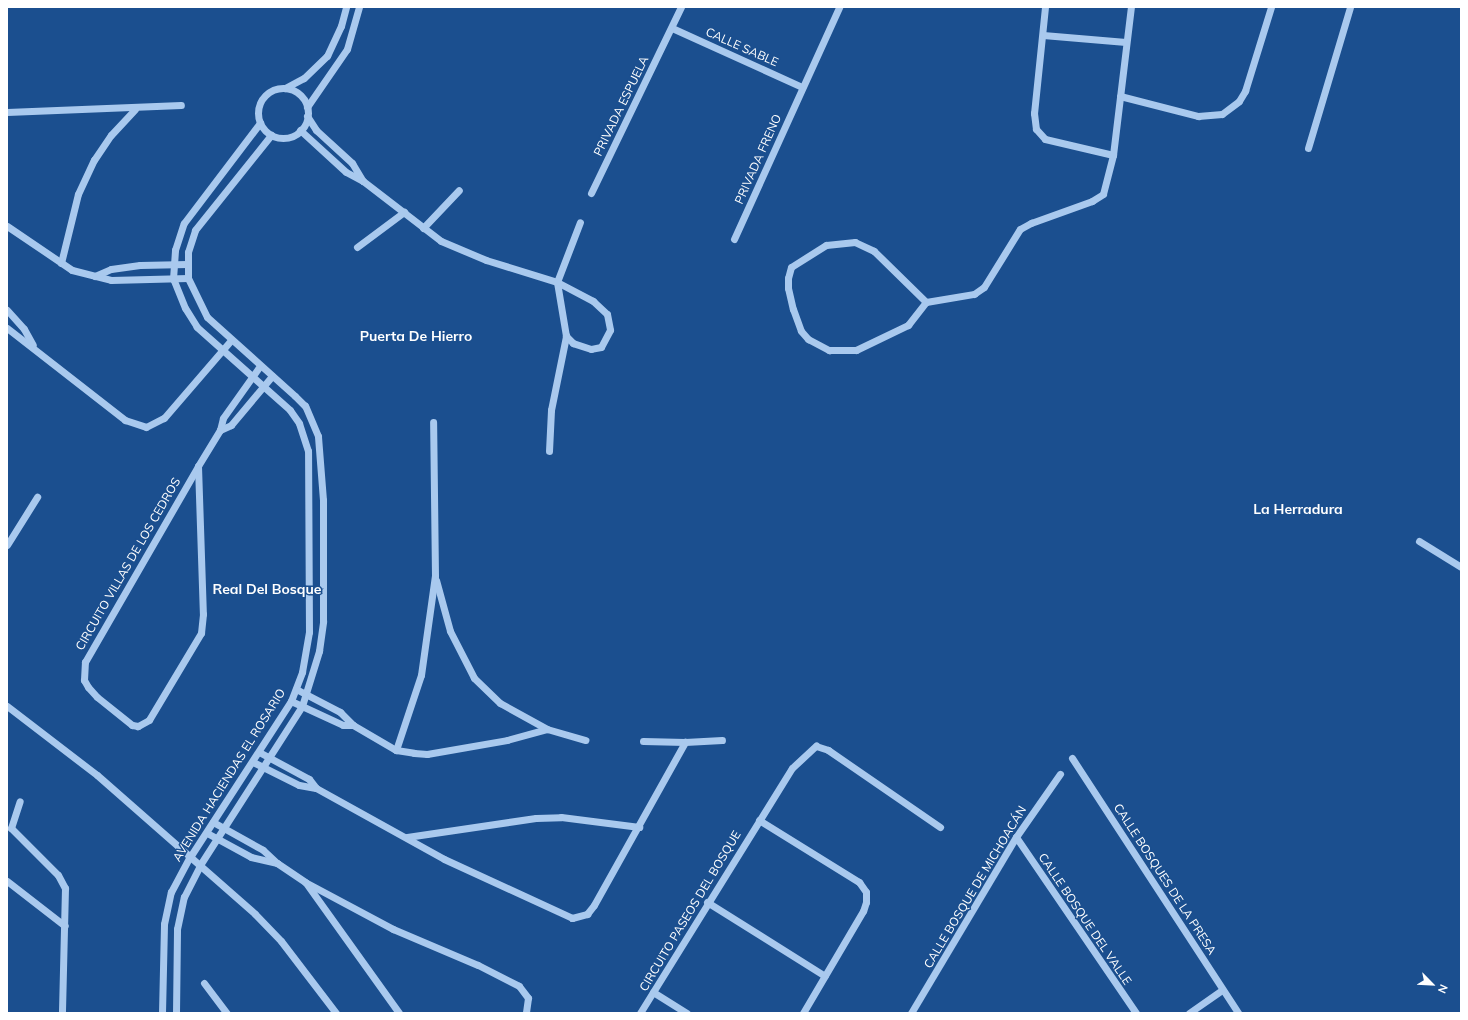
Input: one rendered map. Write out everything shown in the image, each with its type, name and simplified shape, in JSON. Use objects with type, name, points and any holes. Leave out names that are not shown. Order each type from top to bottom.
[{"type":"street","points":[[285,88],[299,94],[307,107],[307,116],[300,130],[286,137],[271,135],[260,123],[259,106],[263,98],[276,89],[285,88],[304,78],[327,56],[341,26],[346,7]]},
{"type":"street","points":[[307,107],[347,49],[359,7]]},
{"type":"street","name":"PRIVADA ESPUELA","points":[[591,193],[682,7]]},
{"type":"street","name":"PRIVADA FRENO","points":[[734,239],[839,7]]},
{"type":"street","points":[[1045,7],[1034,113],[1036,129],[1045,139],[1113,155]]},
{"type":"street","points":[[926,302],[874,251],[855,242],[826,244],[792,267],[788,278],[790,297],[801,331],[808,339],[829,350],[856,350],[908,325],[926,302],[974,294],[984,287],[1020,230],[1031,223],[1092,202],[1103,194],[1113,155],[1131,7]]},
{"type":"street","points":[[1120,96],[1198,116],[1222,114],[1239,101],[1245,91],[1272,7]]},
{"type":"street","points":[[1308,148],[1350,7]]},
{"type":"street","name":"CALLE SABLE","points":[[672,28],[802,87]]},
{"type":"street","points":[[1043,35],[1126,42]]},
{"type":"street","points":[[7,112],[135,109],[182,105]]},
{"type":"street","points":[[61,263],[78,194],[94,160],[112,135],[135,109]]},
{"type":"street","points":[[307,116],[316,130],[352,163],[363,181]]},
{"type":"street","name":"AVENIDA HACIENDAS EL ROSARIO","points":[[162,1013],[164,931],[166,908],[171,892],[190,857],[253,762],[291,701],[296,690],[305,658],[308,632],[308,452],[299,423],[290,410],[222,351],[197,327],[185,308],[174,279],[173,264],[184,223],[260,123]]},
{"type":"street","points":[[300,130],[346,172],[363,181],[441,241],[486,260],[557,282],[594,301],[607,314],[610,322],[608,338],[601,347],[583,348],[566,336]]},
{"type":"street","name":"AVENIDA HACIENDAS EL ROSARIO","points":[[176,1013],[177,933],[184,897],[200,866],[302,706],[317,664],[323,621],[322,465],[318,436],[305,406],[207,317],[188,278],[187,264],[195,230],[271,135]]},
{"type":"street","points":[[423,228],[459,190]]},
{"type":"street","points":[[357,247],[404,212]]},
{"type":"street","points":[[549,451],[551,410],[566,336],[557,282],[580,222]]},
{"type":"street","points":[[7,226],[72,270],[111,280],[188,278]]},
{"type":"street","points":[[95,276],[120,268],[187,264]]},
{"type":"street","points":[[7,310],[24,329],[34,347]]},
{"type":"street","points":[[7,328],[34,347],[125,420],[146,427],[164,418],[231,340]]},
{"type":"street","name":"CIRCUITO VILLAS DE LOS CEDROS","points":[[198,466],[203,614],[201,633],[149,720],[138,726],[132,725],[96,697],[88,687],[84,680],[85,662],[198,466],[220,430],[223,418],[260,366]]},
{"type":"street","name":"CIRCUITO VILLAS DE LOS CEDROS","points":[[220,430],[231,425],[272,376]]},
{"type":"street","points":[[396,750],[421,675],[435,576],[433,422]]},
{"type":"street","points":[[7,545],[37,497]]},
{"type":"street","points":[[1419,541],[1461,567]]},
{"type":"street","points":[[435,576],[450,631],[474,678],[500,703],[547,729],[585,740]]},
{"type":"street","points":[[296,690],[307,694],[340,712],[353,725],[396,750],[428,754],[507,740],[547,729]]},
{"type":"street","points":[[291,701],[343,725],[353,725]]},
{"type":"street","points":[[7,706],[97,775],[270,929],[336,1013]]},
{"type":"street","points":[[643,741],[685,742],[722,740]]},
{"type":"street","points":[[253,762],[299,785],[316,788],[462,868],[572,918],[587,914],[594,905],[639,827],[685,742]]},
{"type":"street","name":"CIRCUITO PASEOS DEL BOSQUE","points":[[640,1013],[707,902],[792,768],[816,746],[828,750],[940,827]]},
{"type":"street","points":[[259,752],[309,779],[316,788]]},
{"type":"street","name":"CALLE BOSQUES DE LA PRESA","points":[[1072,758],[1238,1013]]},
{"type":"street","name":"CALLE BOSQUE DE MICHOACÁN","points":[[911,1013],[1016,837],[1060,774]]},
{"type":"street","points":[[20,801],[9,830],[63,882],[67,896],[62,1013]]},
{"type":"street","points":[[407,838],[536,818],[561,817],[639,827]]},
{"type":"street","points":[[759,820],[859,882],[867,897],[863,911],[802,1013]]},
{"type":"street","points":[[213,822],[263,850],[277,863],[305,882],[393,929],[478,964],[519,986],[528,998],[526,1013]]},
{"type":"street","points":[[206,833],[258,860],[277,863]]},
{"type":"street","name":"CALLE BOSQUE DEL VALLE","points":[[1016,837],[1136,1013]]},
{"type":"street","points":[[305,882],[399,1013]]},
{"type":"street","points":[[8,884],[65,926]]},
{"type":"street","points":[[707,902],[825,976]]},
{"type":"street","points":[[164,931],[177,933]]},
{"type":"street","points":[[204,982],[226,1013]]},
{"type":"street","points":[[1189,1013],[1222,990]]},
{"type":"street","points":[[653,992],[687,1013]]},
{"type":"district","name":"Puerta De Hierro","points":[[416,336]]},
{"type":"district","name":"La Herradura","points":[[1298,509]]},
{"type":"district","name":"Real Del Bosque","points":[[267,589]]}]
